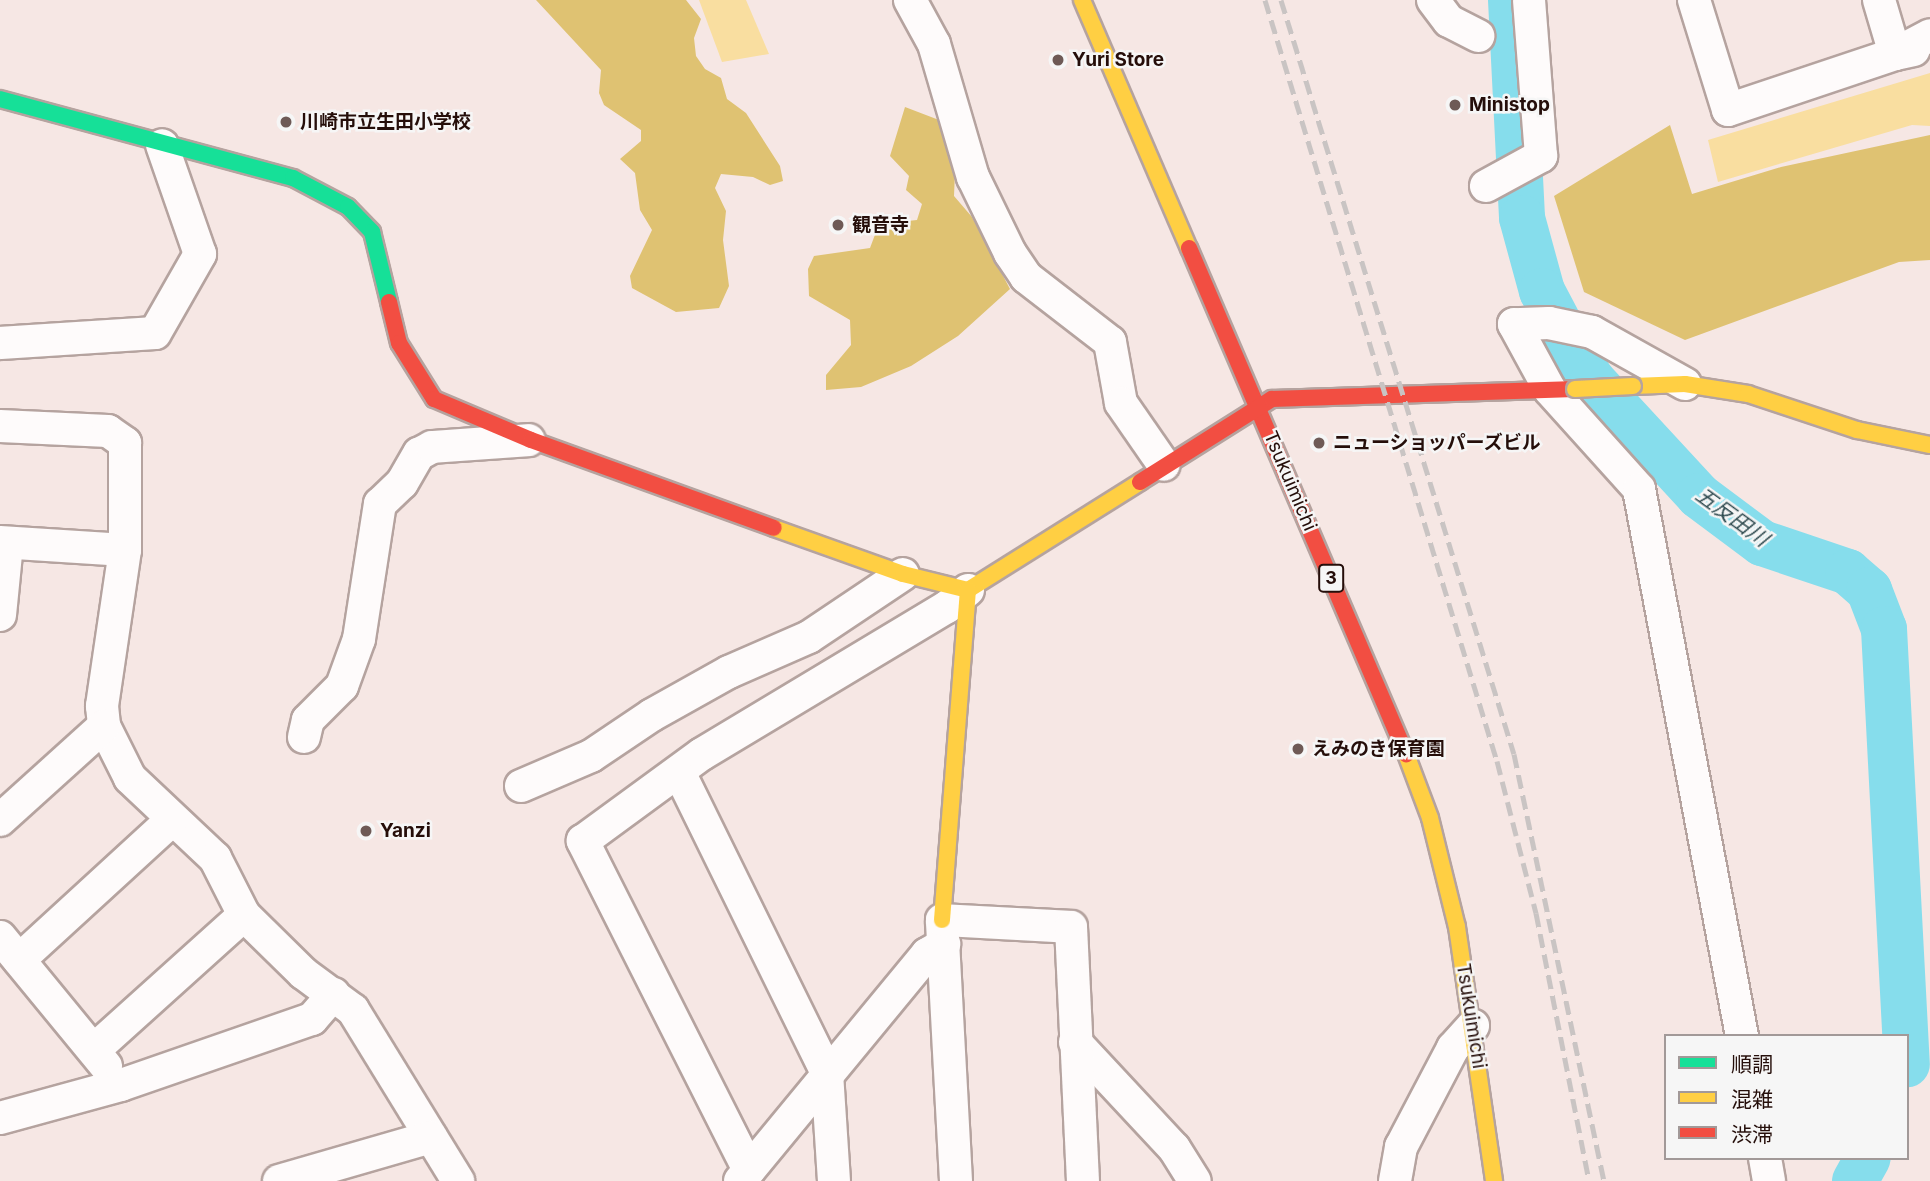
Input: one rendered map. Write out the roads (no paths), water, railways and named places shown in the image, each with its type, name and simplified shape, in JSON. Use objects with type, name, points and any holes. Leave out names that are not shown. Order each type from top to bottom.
[{"type":"street","points":[[910,0],[934,44],[973,177],[1010,253],[1026,277],[1110,342],[1121,403],[1164,465]]},
{"type":"street","name":"Tsukuimichi","points":[[1082,0],[1257,405],[1430,818],[1447,877],[1473,1026],[1494,1181]]},
{"type":"street","points":[[1433,0],[1449,21],[1478,36]]},
{"type":"street","points":[[1490,184],[1538,159],[1529,0]]},
{"type":"street","points":[[1694,0],[1728,110],[1895,54],[1930,46]]},
{"type":"street","points":[[1880,0],[1895,54]]},
{"type":"street","points":[[1895,54],[1930,35]]},
{"type":"street","points":[[0,99],[162,145],[293,178],[348,207],[372,232],[399,343],[434,398],[531,440],[903,574],[968,590]]},
{"type":"street","points":[[0,343],[155,333],[200,254],[162,145]]},
{"type":"street","points":[[1685,384],[1592,332],[1525,324],[1563,390],[1639,489],[1742,1034]]},
{"type":"street","points":[[943,932],[745,1176],[583,841],[679,772],[1257,405],[1287,396],[1563,390],[1685,384],[1748,394],[1857,430],[1930,445]]},
{"type":"street","points":[[0,426],[115,432],[125,443],[125,550],[102,706],[104,726],[130,778],[215,858],[244,915],[303,973],[353,1010],[458,1181]]},
{"type":"street","points":[[304,737],[308,720],[342,686],[359,639],[380,504],[402,483],[419,454],[432,447],[531,440]]},
{"type":"street","points":[[0,615],[3,543],[125,550]]},
{"type":"street","points":[[521,786],[591,756],[707,684],[809,637],[903,574]]},
{"type":"street","points":[[956,1181],[943,932],[968,590]]},
{"type":"street","points":[[0,820],[104,726]]},
{"type":"street","points":[[679,772],[827,1073],[834,1181]]},
{"type":"street","points":[[121,1085],[9,948],[172,820]]},
{"type":"street","points":[[94,1050],[244,915]]},
{"type":"street","points":[[943,932],[1072,927],[1083,1181]]},
{"type":"street","points":[[0,1118],[121,1085],[312,1018],[334,994]]},
{"type":"street","points":[[1395,1181],[1401,1147],[1453,1048],[1473,1026]]},
{"type":"street","points":[[1075,1042],[1174,1148],[1195,1181]]},
{"type":"street","points":[[279,1181],[431,1137]]},
{"type":"street","points":[[1765,1160],[1769,1181]]},
{"type":"waterway","name":"五反田川","points":[[1511,0],[1522,218],[1542,291],[1572,348],[1593,381],[1699,496],[1762,543],[1848,572],[1869,590],[1884,629],[1905,1034]]},
{"type":"waterway","name":"五反田川","points":[[1855,1181],[1867,1160]]},
{"type":"railway","points":[[1265,0],[1497,761],[1536,913],[1589,1181]]},
{"type":"railway","points":[[1281,0],[1514,754],[1604,1181]]},
{"type":"place","name":"Yuri Store","points":[[1058,60]]},
{"type":"place","name":"Ministop","points":[[1455,105]]},
{"type":"place","name":"川崎市立生田小学校","points":[[286,122]]},
{"type":"place","name":"観音寺","points":[[838,225]]},
{"type":"place","name":"ニューショッパーズビル","points":[[1319,443]]},
{"type":"place","name":"えみのき保育園","points":[[1298,749]]},
{"type":"place","name":"Yanzi","points":[[366,831]]}]
